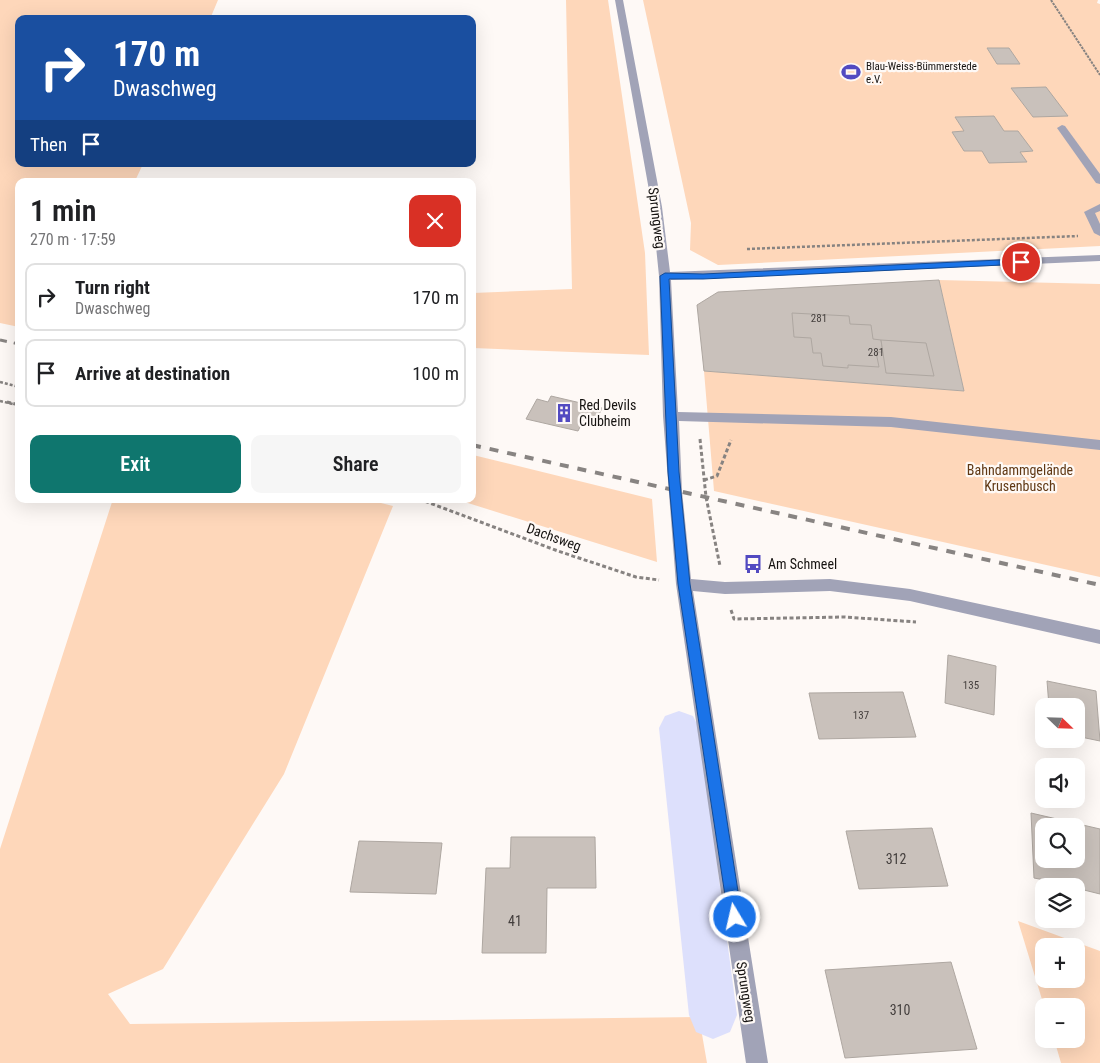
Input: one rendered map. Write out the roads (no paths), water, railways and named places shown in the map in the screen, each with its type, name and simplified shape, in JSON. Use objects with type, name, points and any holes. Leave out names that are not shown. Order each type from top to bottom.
[{"type":"street","name":"Sprungweg","points":[[620,0],[657,207],[665,276],[670,416],[684,584],[757,1063]]},
{"type":"street","points":[[1062,128],[1100,181]]},
{"type":"street","points":[[1100,207],[1089,212],[1100,233]]},
{"type":"street","points":[[665,276],[703,276],[1100,258]]},
{"type":"street","points":[[670,416],[891,422],[1100,445]]},
{"type":"street","points":[[684,584],[725,588],[830,585],[910,595],[1100,637]]},
{"type":"waterway","points":[[679,728],[713,1015]]},
{"type":"railway","points":[[0,340],[15,343]]},
{"type":"railway","points":[[476,446],[1100,585]]},
{"type":"place","name":"Blau-Weiss-Bümmerstede e.V.","points":[[851,72]]},
{"type":"place","name":"Red Devils Clubheim","points":[[564,413]]},
{"type":"place","name":"Am Schmeel","points":[[753,564]]},
{"type":"park label","name":"Bahndammgelände Krusenbusch","points":[[1020,478]]}]
